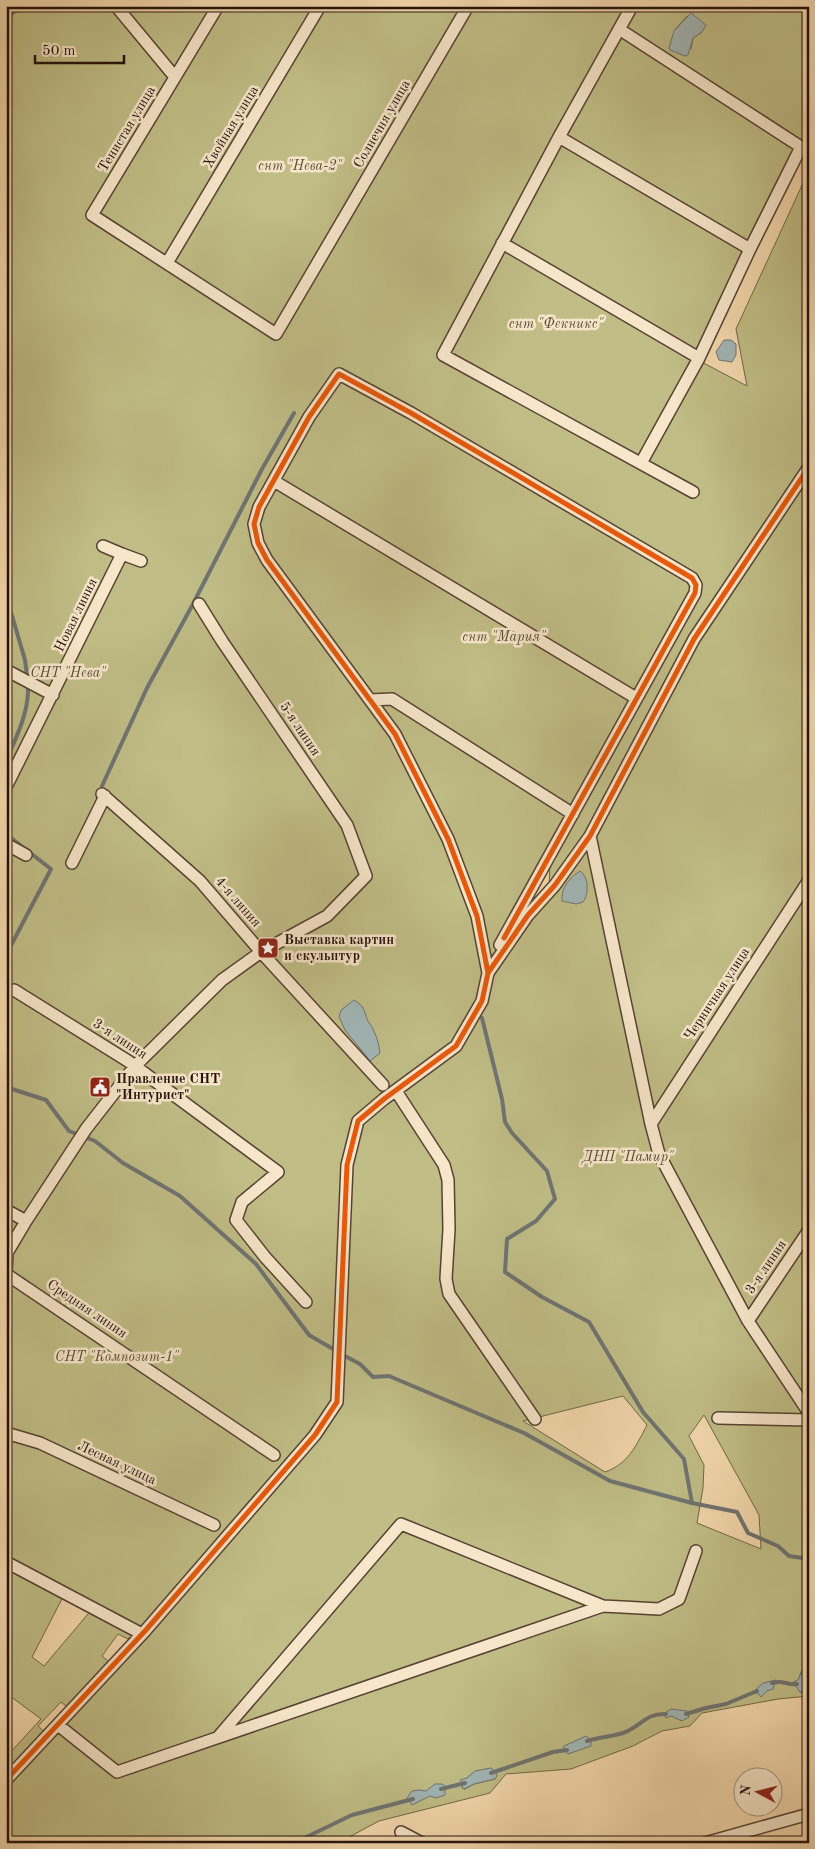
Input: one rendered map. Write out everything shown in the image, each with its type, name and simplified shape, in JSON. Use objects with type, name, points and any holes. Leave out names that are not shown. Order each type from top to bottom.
[{"type":"street","points":[[116,6],[175,77]]},
{"type":"street","name":"Тенистая улица","points":[[167,263],[92,215],[218,6]]},
{"type":"street","name":"Хвойная улица","points":[[167,263],[320,6]]},
{"type":"street","name":"Солнечня улица","points":[[167,263],[276,334],[468,6]]},
{"type":"street","points":[[632,6],[559,137],[443,355],[692,492]]},
{"type":"street","points":[[619,29],[801,147],[750,249],[699,358],[641,463]]},
{"type":"street","points":[[559,137],[750,249]]},
{"type":"street","points":[[502,243],[699,358]]},
{"type":"street","points":[[6,1780],[142,1634],[315,1434],[337,1402],[347,1165],[358,1121],[456,1046],[482,1001],[488,970],[695,593],[696,585],[692,578],[410,413],[339,374],[309,417],[259,507],[254,524],[258,543],[267,560],[395,734],[448,839],[477,916],[488,970]]},
{"type":"street","points":[[488,970],[590,836],[694,639],[809,467]]},
{"type":"street","points":[[274,481],[636,698]]},
{"type":"street","points":[[103,546],[140,561]]},
{"type":"street","name":"Новая линия","points":[[6,787],[122,554]]},
{"type":"street","name":"5-я линия","points":[[199,604],[222,641],[347,824],[366,876],[327,916],[261,952]]},
{"type":"street","points":[[6,670],[53,695]]},
{"type":"street","points":[[370,700],[392,700],[574,814]]},
{"type":"street","name":"4-я линия","points":[[72,862],[103,795],[200,881],[261,952],[383,1085]]},
{"type":"street","points":[[590,836],[659,1154],[748,1321],[809,1413]]},
{"type":"street","points":[[6,844],[26,855]]},
{"type":"street","name":"Черничная улица","points":[[651,1124],[809,880]]},
{"type":"street","points":[[6,1274],[7,1253],[26,1221],[86,1129],[135,1066],[222,980],[261,952]]},
{"type":"street","name":"3-я линия","points":[[14,990],[135,1066],[278,1172],[242,1202],[236,1220],[265,1257],[306,1302]]},
{"type":"street","points":[[396,1091],[444,1165],[448,1180],[446,1279],[448,1294],[535,1419]]},
{"type":"street","points":[[6,1210],[26,1221]]},
{"type":"street","name":"3-я линия","points":[[748,1321],[809,1230]]},
{"type":"street","name":"Средняя линия","points":[[6,1274],[274,1455]]},
{"type":"street","points":[[718,1418],[809,1420]]},
{"type":"street","name":"Лесная улица","points":[[6,1433],[40,1443],[214,1525]]},
{"type":"street","points":[[218,1737],[401,1524],[604,1606],[659,1609],[679,1599],[696,1551]]},
{"type":"street","points":[[6,1562],[142,1634]]},
{"type":"street","points":[[58,1725],[117,1772],[604,1606]]},
{"type":"street","points":[[705,1843],[809,1814]]},
{"type":"street","points":[[401,1832],[422,1843]]},
{"type":"green space","points":[[6,6],[809,6],[809,133],[698,360],[747,386],[736,329],[809,170],[809,1665],[801,1673],[799,1684],[800,1692],[806,1694],[809,1692],[809,1696],[778,1699],[702,1713],[690,1726],[662,1731],[633,1746],[571,1769],[506,1774],[490,1793],[379,1821],[338,1843],[300,1843],[302,1838],[293,1837],[282,1843],[6,1843],[6,1757],[41,1719],[6,1693]],"holes":[[[687,16],[702,32],[693,38],[691,49],[674,31]],[[550,856],[549,891],[487,966]],[[623,1396],[647,1425],[635,1447],[625,1459],[613,1469],[605,1472],[523,1421]],[[704,1415],[759,1515],[761,1549],[697,1523],[703,1488],[704,1465],[689,1436]],[[65,1593],[93,1608],[44,1666],[32,1657]],[[139,1626],[145,1631],[113,1665],[102,1656],[118,1634],[128,1639]],[[61,1702],[71,1710],[48,1735],[38,1726]],[[491,1768],[495,1779],[474,1784],[465,1789],[462,1788],[469,1776],[481,1770]]]},
{"type":"shaded area","points":[[691,13],[706,25],[702,32],[693,38],[688,55],[685,56],[669,48],[674,31]]},
{"type":"shaded area","points":[[724,340],[731,340],[736,344],[736,355],[732,362],[719,360],[716,352]]},
{"type":"shaded area","points":[[580,871],[585,877],[587,886],[585,899],[583,902],[576,904],[562,901],[566,884]]},
{"type":"shaded area","points":[[354,1000],[363,1008],[378,1041],[380,1053],[370,1061],[345,1030],[339,1017],[341,1010]]},
{"type":"shaded area","points":[[809,1665],[809,1692],[806,1694],[800,1692],[793,1682],[798,1680],[803,1669]]},
{"type":"shaded area","points":[[776,1680],[773,1689],[767,1691],[761,1697],[758,1693],[752,1693],[763,1683]]},
{"type":"shaded area","points":[[671,1709],[687,1711],[689,1717],[682,1721],[671,1716],[666,1718],[663,1714]]},
{"type":"shaded area","points":[[586,1736],[591,1740],[591,1746],[568,1754],[563,1750],[564,1746]]},
{"type":"shaded area","points":[[491,1768],[497,1776],[495,1779],[462,1788],[463,1784],[460,1780],[467,1778],[475,1771]]},
{"type":"shaded area","points":[[435,1784],[445,1786],[445,1795],[436,1798],[430,1796],[412,1805],[407,1798],[412,1791],[426,1791]]},
{"type":"waterway","points":[[6,19],[15,11],[22,10],[25,6]]},
{"type":"waterway","points":[[102,786],[147,688],[193,604],[262,469],[294,413]]},
{"type":"waterway","points":[[6,595],[25,660],[27,676]]},
{"type":"waterway","points":[[6,761],[24,715],[28,687]]},
{"type":"waterway","points":[[6,834],[51,869],[6,955]]},
{"type":"waterway","points":[[482,1018],[502,1099],[505,1122],[512,1133],[547,1171],[555,1199],[536,1221],[507,1239],[505,1272],[542,1297],[589,1322],[643,1412],[684,1459],[692,1503]]},
{"type":"waterway","points":[[6,1087],[46,1100],[69,1131],[95,1141],[123,1163],[180,1196],[256,1264],[309,1335],[333,1349]]},
{"type":"waterway","points":[[345,1356],[360,1364],[373,1377],[389,1376],[524,1433],[610,1481],[692,1503],[737,1512],[748,1533],[778,1546],[789,1556],[809,1559]]},
{"type":"waterway","points":[[772,1683],[797,1684]]},
{"type":"waterway","points":[[686,1714],[726,1704],[757,1691]]},
{"type":"waterway","points":[[587,1741],[623,1733],[648,1718],[659,1714],[666,1714]]},
{"type":"waterway","points":[[491,1773],[553,1752],[567,1750]]},
{"type":"waterway","points":[[441,1789],[465,1783]]},
{"type":"waterway","points":[[294,1843],[352,1815],[413,1799]]},
{"type":"cycle path","points":[[488,973],[477,916],[448,839],[395,734],[267,560],[258,543],[254,524],[259,507],[309,417],[339,374],[411,413],[692,578],[696,585],[695,593],[504,938]]},
{"type":"cycle path","points":[[6,1780],[145,1631],[315,1435],[337,1402],[347,1165],[358,1121],[384,1099],[456,1046],[482,1001],[488,973],[528,915],[555,885],[590,836],[694,639],[809,467]]},
{"type":"place","name":"Выставка картин и скульптур","points":[[268,948]]},
{"type":"place","name":"Правление СНТ \"Интурист\"","points":[[100,1087]]},
{"type":"park label","name":"снт \"Нева-2\"","points":[[300,166]]},
{"type":"park label","name":"снт \"Фекникс\"","points":[[556,324]]},
{"type":"park label","name":"снт \"Мария\"","points":[[504,637]]},
{"type":"park label","name":"СНТ \"Нева\"","points":[[68,673]]},
{"type":"park label","name":"ДНП \"Памир\"","points":[[628,1157]]},
{"type":"park label","name":"СНТ \"Композит-1\"","points":[[117,1357]]}]
